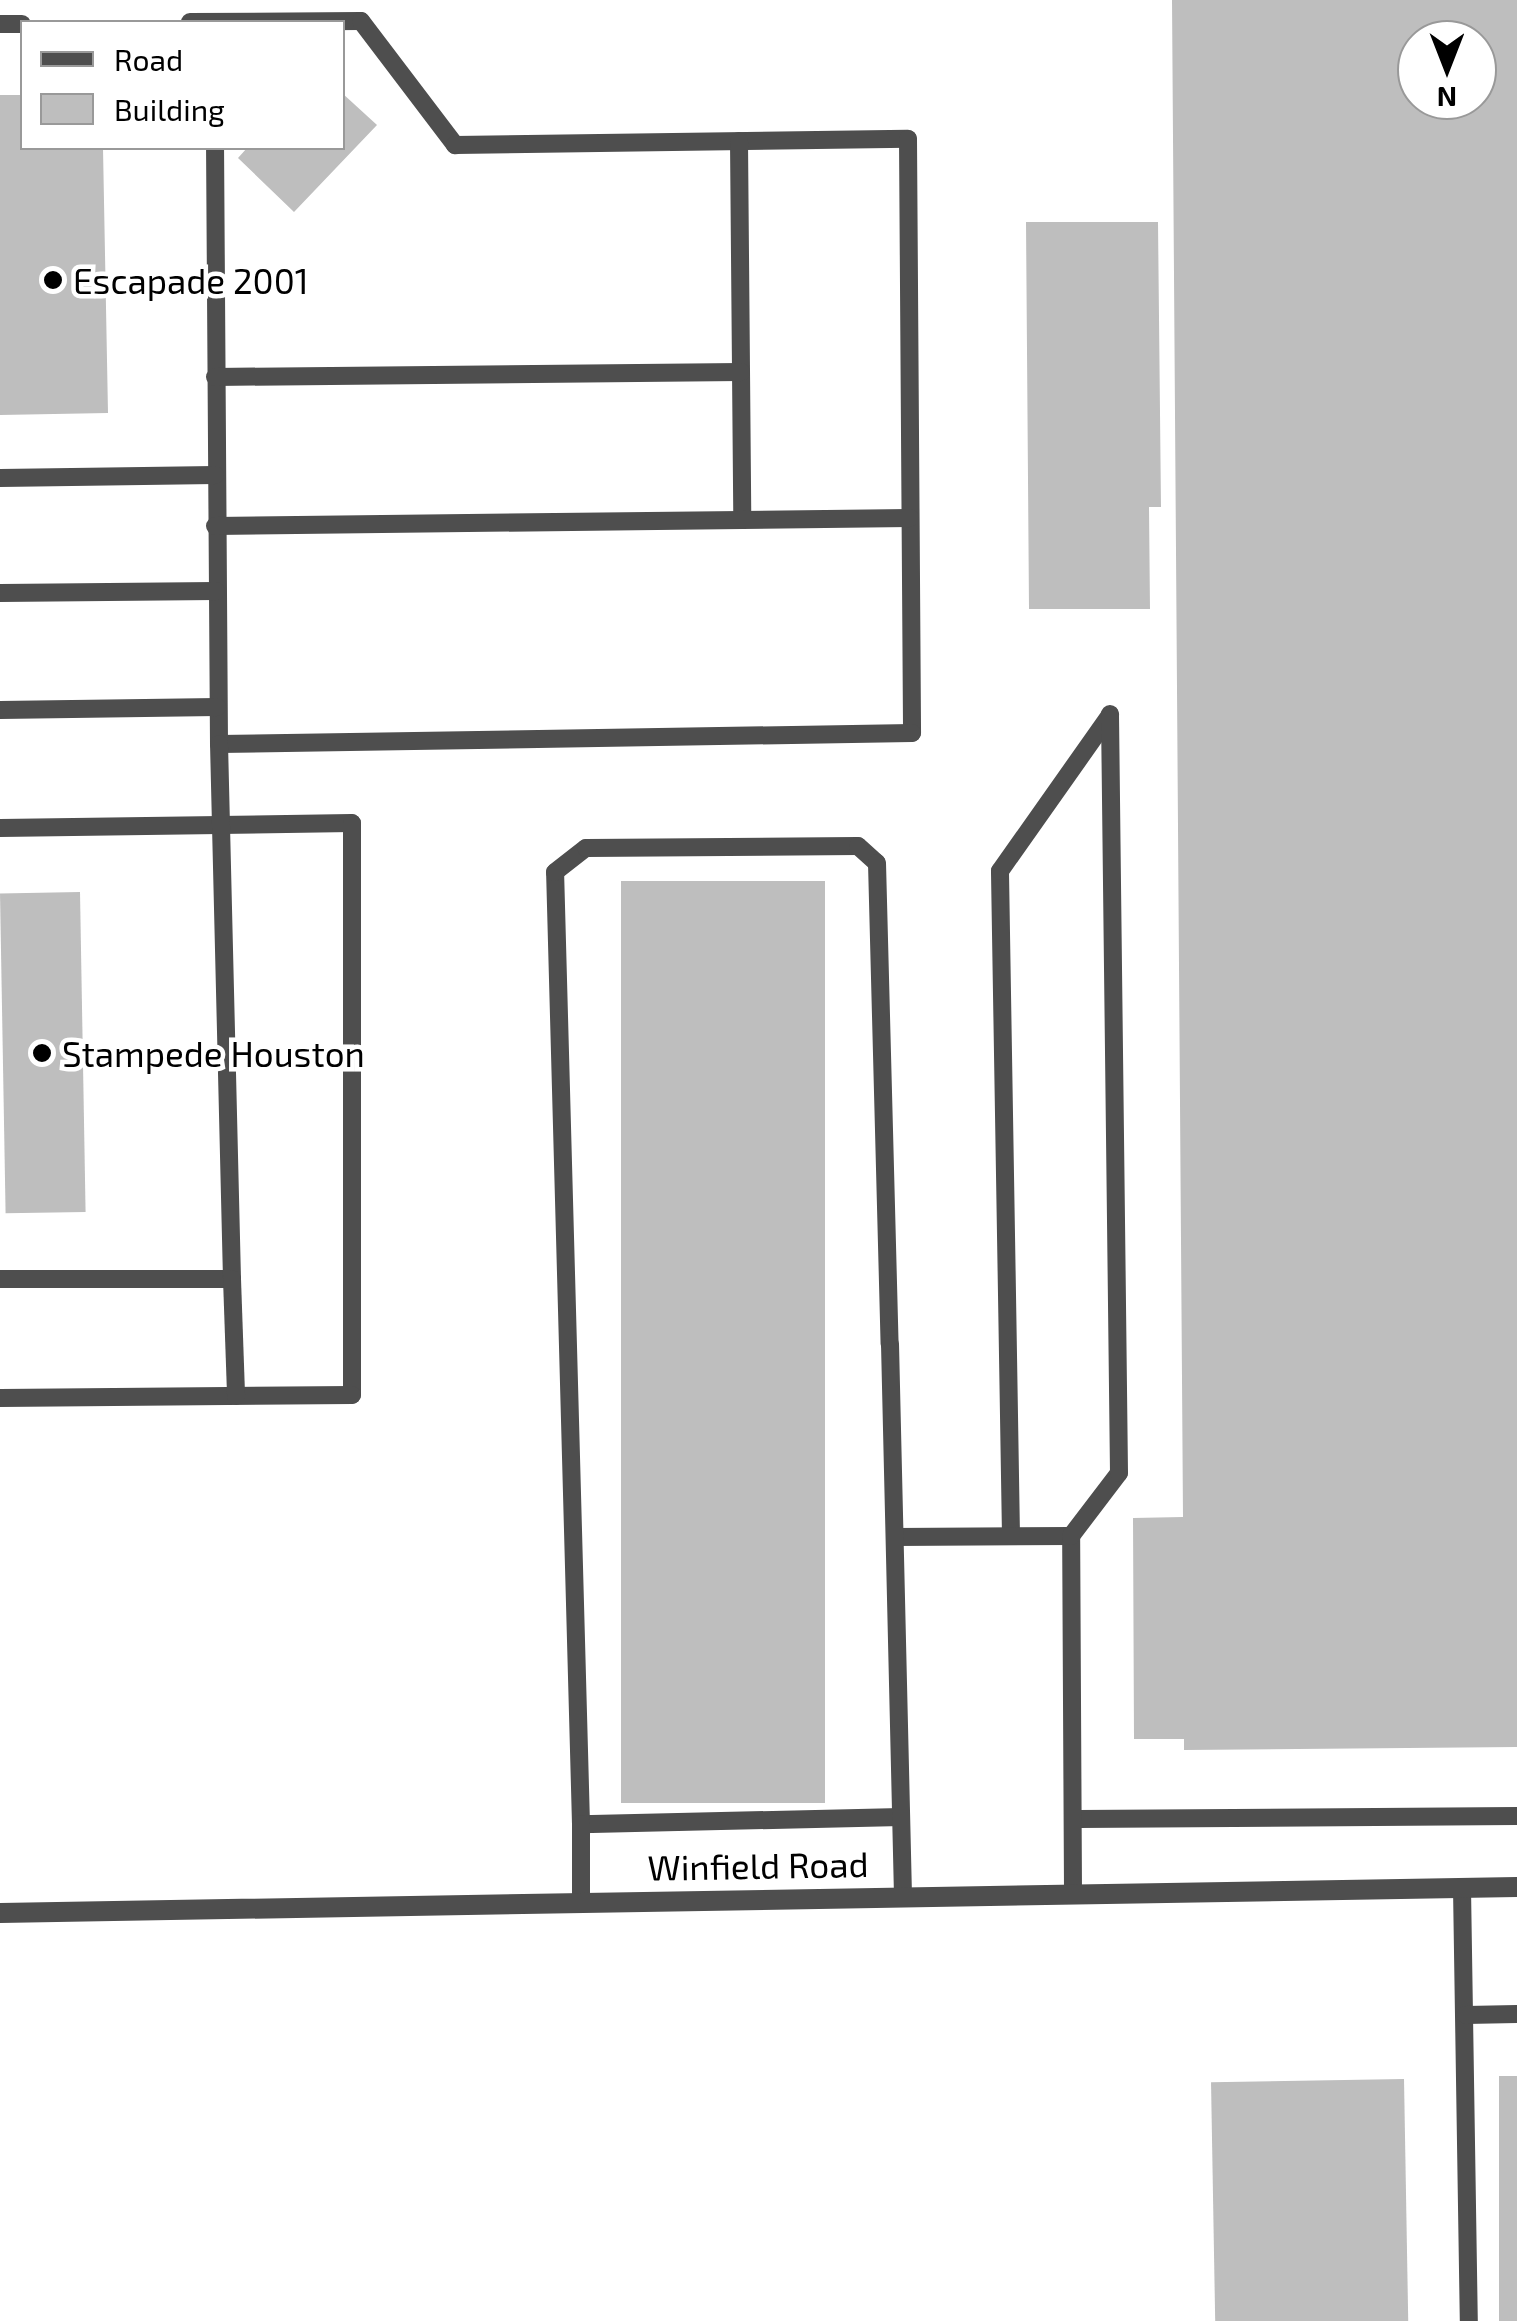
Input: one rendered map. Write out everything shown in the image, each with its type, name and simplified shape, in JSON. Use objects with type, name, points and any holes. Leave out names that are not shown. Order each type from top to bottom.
[{"type":"street","name":"Winfield Road","points":[[0,1913],[1074,1891],[1517,1887]]},
{"type":"lane","points":[[219,744],[912,733],[908,139],[455,144],[362,21],[345,21]]},
{"type":"lane","points":[[740,141],[742,520]]},
{"type":"lane","points":[[215,150],[217,708],[224,826],[236,1396]]},
{"type":"lane","points":[[215,377],[740,372]]},
{"type":"lane","points":[[0,478],[215,476]]},
{"type":"lane","points":[[215,526],[910,518]]},
{"type":"lane","points":[[0,593],[216,592]]},
{"type":"lane","points":[[0,710],[217,708]]},
{"type":"lane","points":[[1011,1536],[1000,871],[1110,714],[1118,1473],[1071,1536],[1078,1819],[1074,1891]]},
{"type":"lane","points":[[0,828],[352,823],[352,1395],[0,1398]]},
{"type":"lane","points":[[580,1901],[555,872],[586,848],[858,846],[876,863],[903,1895]]},
{"type":"lane","points":[[0,1279],[232,1279]]},
{"type":"lane","points":[[895,1537],[1071,1536]]},
{"type":"lane","points":[[1078,1819],[1517,1816]]},
{"type":"lane","points":[[580,1824],[901,1818]]},
{"type":"lane","points":[[1462,1888],[1470,2321]]},
{"type":"lane","points":[[1466,2015],[1517,2014]]},
{"type":"building","points":[[1172,0],[1517,0],[1517,1747],[1184,1750],[1184,1739],[1134,1739],[1133,1518],[1183,1517]]},
{"type":"building","name":"Escapade 2001","points":[[0,95],[20,95],[20,150],[103,150],[108,413],[0,415]]},
{"type":"building","points":[[345,96],[377,125],[294,212],[238,158],[245,150],[345,150]]},
{"type":"building","points":[[1026,222],[1158,222],[1161,507],[1149,507],[1150,609],[1029,609]]},
{"type":"building","points":[[621,881],[825,881],[825,1803],[621,1803]]},
{"type":"building","name":"Stampede Houston","points":[[80,892],[86,1212],[6,1213],[0,893]]},
{"type":"building","points":[[1499,2076],[1517,2076],[1517,2321],[1499,2321]]},
{"type":"building","points":[[1404,2079],[1408,2321],[1215,2321],[1211,2082]]},
{"type":"place","name":"Escapade 2001","points":[[53,280]]},
{"type":"place","name":"Stampede Houston","points":[[42,1053]]}]
